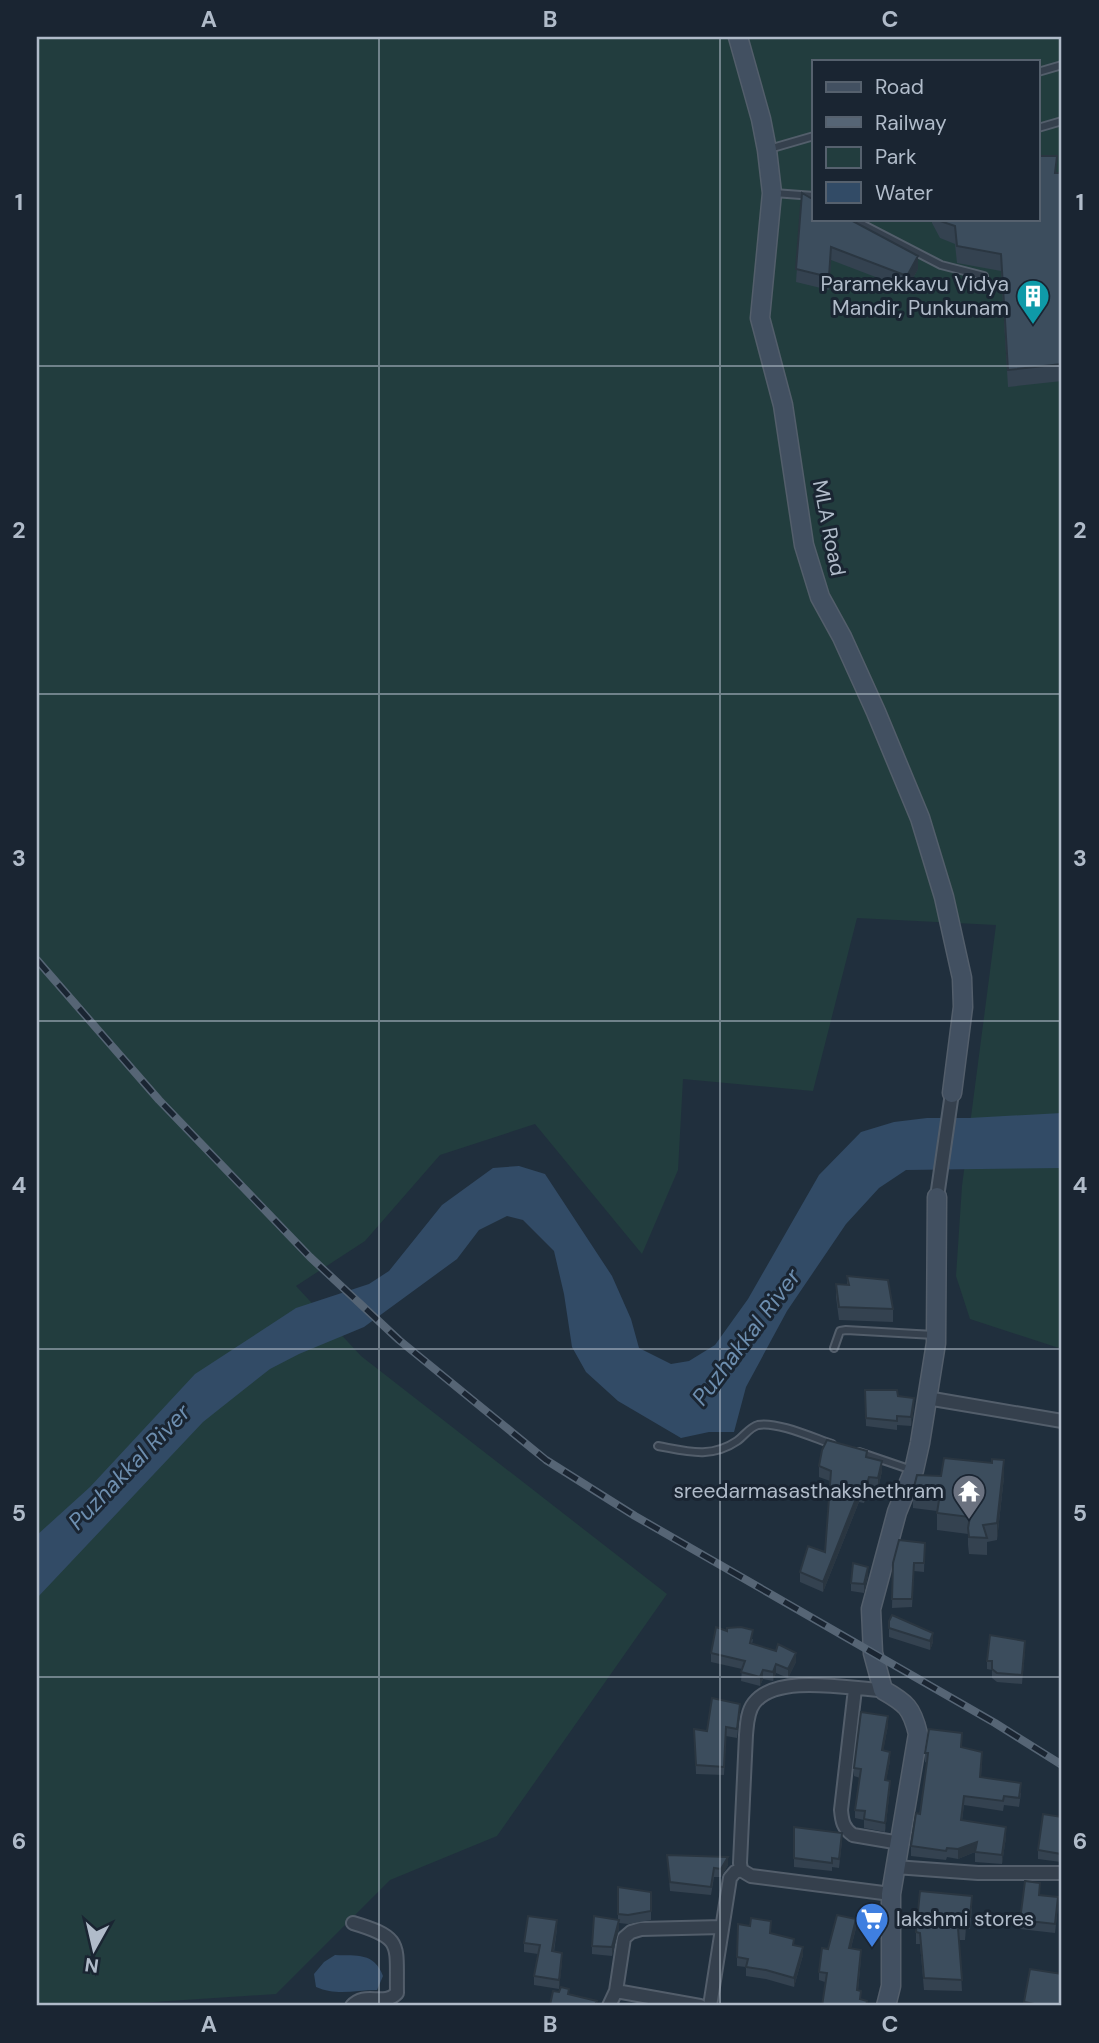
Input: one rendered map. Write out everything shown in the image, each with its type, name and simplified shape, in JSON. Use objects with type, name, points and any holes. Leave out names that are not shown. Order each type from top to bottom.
[{"type":"street","name":"MLA Road","points":[[738,37],[767,150],[772,193],[760,318],[783,405],[804,545],[820,597],[842,637],[876,712],[920,818],[944,897],[962,978],[963,1007],[952,1093]]},
{"type":"street","points":[[883,1690],[873,1653],[872,1609],[897,1512],[914,1470],[927,1398],[936,1336],[937,1197],[952,1093]]},
{"type":"street","points":[[927,1398],[1062,1421]]},
{"type":"street","points":[[741,1870],[745,1742],[748,1717],[754,1703],[766,1695],[794,1685],[813,1684],[883,1690],[905,1703],[914,1716],[918,1734],[891,1894],[891,1986],[886,2006]]},
{"type":"street","points":[[855,1689],[841,1810],[843,1823],[852,1835],[900,1843]]},
{"type":"street","points":[[895,1867],[978,1873],[1062,1873]]},
{"type":"street","points":[[710,2006],[730,1878],[735,1872],[741,1870],[751,1876],[891,1894]]},
{"type":"street","points":[[352,2006],[365,1998],[384,2001],[393,1998],[397,1993],[394,1944],[384,1932],[353,1923]]},
{"type":"street","points":[[609,2006],[616,1991],[620,1950],[624,1938],[631,1932],[641,1929],[722,1927]]},
{"type":"street","points":[[616,1991],[700,2006]]},
{"type":"lane","points":[[1040,71],[1062,65]]},
{"type":"lane","points":[[1040,127],[1062,121]]},
{"type":"lane","points":[[767,150],[812,137]]},
{"type":"lane","points":[[772,193],[812,197]]},
{"type":"lane","points":[[854,220],[941,265],[984,276]]},
{"type":"lane","points":[[834,1348],[840,1332],[846,1330],[936,1336]]},
{"type":"lane","points":[[658,1446],[698,1454],[710,1453],[737,1441],[755,1425],[768,1424],[843,1447]]},
{"type":"lane","points":[[855,1451],[914,1470]]},
{"type":"green space","points":[[37,37],[1062,37],[1062,1349],[970,1319],[956,1276],[962,1186],[996,925],[857,918],[813,1091],[683,1079],[678,1170],[642,1254],[535,1124],[440,1155],[365,1241],[296,1286],[361,1356],[667,1594],[497,1836],[390,1880],[276,1994],[94,2006],[37,2006]]},
{"type":"water","name":"Puzhakkal River","points":[[1062,1113],[1062,1168],[906,1170],[879,1188],[846,1224],[787,1311],[746,1387],[734,1432],[709,1432],[681,1438],[618,1401],[586,1372],[572,1347],[554,1251],[523,1220],[507,1216],[479,1230],[457,1259],[364,1327],[270,1369],[203,1422],[37,1598],[37,1535],[90,1487],[195,1374],[296,1308],[369,1284],[389,1271],[442,1205],[493,1168],[519,1166],[545,1174],[612,1276],[631,1319],[639,1348],[671,1364],[689,1361],[715,1345],[748,1299],[819,1175],[861,1132],[894,1122],[927,1118]]},
{"type":"water","points":[[335,1955],[364,1957],[375,1963],[383,1976],[377,1990],[339,1992],[316,1987],[314,1974],[324,1962]]},
{"type":"building","name":"Paramekkavu Vidya Mandir, Punkunam","points":[[1040,156],[1057,156],[1055,173],[1062,173],[1062,364],[1008,370],[1001,254],[957,246],[955,226],[940,221],[1040,220]]},
{"type":"building","points":[[802,193],[812,199],[812,220],[851,220],[918,256],[907,276],[831,247],[829,277],[796,269]]},
{"type":"building","points":[[847,1276],[888,1280],[893,1309],[839,1307],[836,1284],[849,1285]]},
{"type":"building","points":[[865,1390],[897,1390],[898,1396],[914,1398],[911,1417],[897,1416],[897,1421],[866,1418]]},
{"type":"building","points":[[827,1440],[867,1451],[866,1457],[882,1461],[878,1478],[869,1477],[864,1493],[859,1491],[823,1582],[800,1572],[808,1546],[825,1552],[831,1471],[819,1466]]},
{"type":"building","name":"sreedarmasasthakshethram","points":[[944,1458],[992,1463],[992,1459],[1004,1460],[997,1523],[983,1525],[987,1538],[969,1537],[970,1517],[937,1513],[940,1494],[913,1491],[917,1475],[941,1476]]},
{"type":"building","points":[[899,1540],[925,1543],[924,1563],[914,1563],[912,1599],[892,1599],[893,1563]]},
{"type":"building","points":[[853,1563],[868,1567],[864,1584],[851,1583]]},
{"type":"building","points":[[892,1615],[933,1633],[930,1641],[889,1628]]},
{"type":"building","points":[[716,1627],[727,1631],[727,1628],[741,1627],[753,1630],[750,1643],[776,1651],[778,1644],[796,1653],[788,1669],[776,1664],[773,1672],[763,1670],[760,1677],[741,1672],[745,1661],[711,1653]]},
{"type":"building","points":[[990,1635],[1025,1641],[1022,1675],[997,1673],[992,1669],[992,1661],[987,1661]]},
{"type":"building","points":[[712,1698],[740,1704],[737,1729],[726,1727],[724,1767],[696,1765],[694,1729],[707,1731]]},
{"type":"building","points":[[861,1712],[888,1716],[882,1750],[890,1752],[885,1780],[890,1781],[885,1823],[864,1819],[865,1811],[855,1810],[861,1769],[854,1768]]},
{"type":"building","points":[[929,1729],[962,1733],[961,1747],[982,1752],[980,1777],[1021,1783],[1019,1798],[1004,1796],[1003,1801],[964,1796],[961,1820],[1006,1827],[1002,1855],[975,1852],[977,1842],[958,1849],[947,1848],[946,1851],[911,1846],[916,1813],[920,1814]]},
{"type":"building","points":[[1043,1814],[1062,1817],[1061,1854],[1038,1850]]},
{"type":"building","points":[[794,1827],[842,1833],[839,1859],[832,1858],[832,1863],[794,1858]]},
{"type":"building","points":[[667,1855],[728,1857],[721,1869],[714,1868],[711,1887],[670,1882]]},
{"type":"building","points":[[1025,1881],[1040,1883],[1039,1895],[1058,1897],[1055,1924],[1020,1920]]},
{"type":"building","points":[[618,1887],[651,1892],[651,1911],[618,1914]]},
{"type":"building","points":[[920,1891],[972,1896],[970,1917],[966,1917],[965,1929],[958,1928],[962,1980],[924,1978],[920,1933],[916,1932]]},
{"type":"building","points":[[837,1915],[856,1919],[849,1948],[861,1950],[857,1990],[861,1991],[860,1999],[867,2001],[866,2006],[822,2006],[827,1973],[819,1972],[822,1948],[828,1949]]},
{"type":"building","points":[[528,1916],[557,1920],[552,1951],[562,1953],[559,1980],[534,1976],[540,1945],[524,1943]]},
{"type":"building","points":[[594,1916],[619,1920],[612,1947],[592,1946]]},
{"type":"building","points":[[751,1918],[771,1921],[770,1933],[794,1939],[793,1945],[803,1947],[794,1978],[746,1967],[748,1959],[737,1957],[738,1924],[750,1926]]},
{"type":"building","points":[[1030,1969],[1062,1974],[1062,2006],[1024,2002]]},
{"type":"building","points":[[561,1987],[569,1989],[568,1994],[597,2001],[594,2006],[550,2005],[553,1991],[559,1992]]},
{"type":"railway","points":[[37,960],[159,1100],[310,1257],[399,1340],[546,1460],[635,1516],[995,1723],[1062,1765]]},
{"type":"place","name":"Paramekkavu Vidya Mandir, Punkunam","points":[[1033,326]]},
{"type":"place","name":"sreedarmasasthakshethram","points":[[969,1521]]},
{"type":"place","name":"lakshmi stores","points":[[872,1949]]}]
